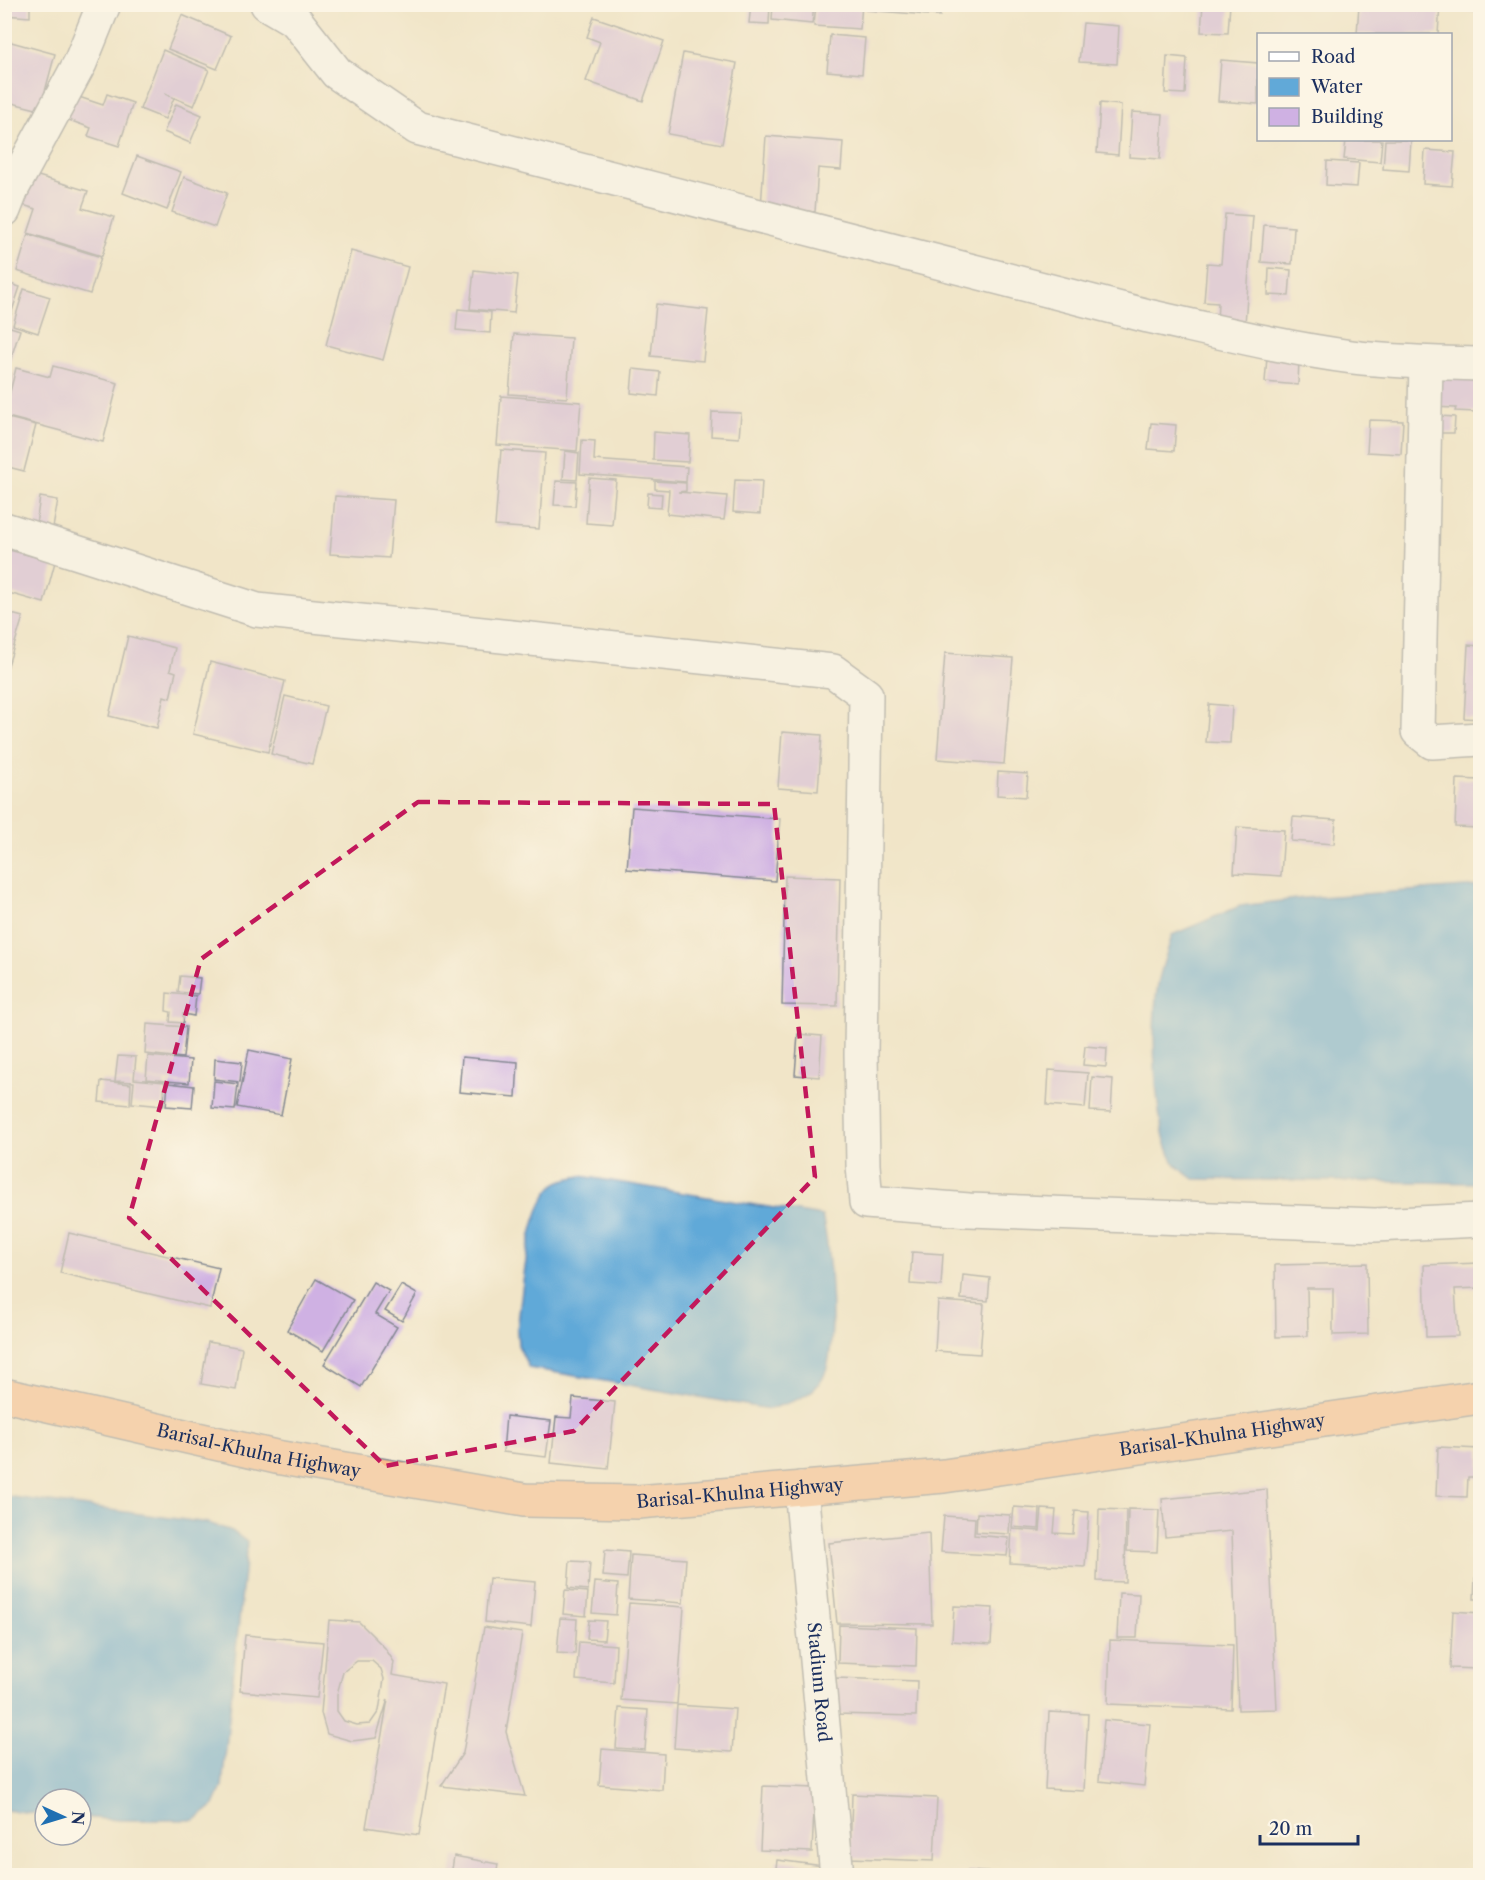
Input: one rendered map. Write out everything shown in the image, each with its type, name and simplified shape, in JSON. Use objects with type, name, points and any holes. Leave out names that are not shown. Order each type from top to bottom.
[{"type":"highway","name":"Barisal-Khulna Highway","points":[[4,1395],[276,1457],[524,1500],[638,1502],[944,1476],[1480,1397]]},
{"type":"street","points":[[4,210],[13,187],[80,63],[104,4]]},
{"type":"street","points":[[267,4],[296,21],[337,74],[417,128],[1137,313],[1257,341],[1352,357],[1426,363],[1480,364]]},
{"type":"street","points":[[1426,363],[1418,731],[1432,742],[1480,739]]},
{"type":"street","points":[[4,529],[257,610],[833,671],[866,695],[861,1054],[866,1202],[969,1210],[1375,1225],[1480,1220]]},
{"type":"street","name":"Stadium Road","points":[[801,1488],[837,1875]]},
{"type":"highlighted area","points":[[418,802],[774,804],[815,1177],[574,1431],[385,1466],[129,1218],[201,959]]},
{"type":"water","points":[[1480,886],[1480,1183],[1194,1179],[1175,1164],[1166,1145],[1161,1124],[1154,1048],[1158,984],[1172,935],[1240,906],[1305,898]]},
{"type":"water","points":[[581,1176],[822,1216],[828,1252],[832,1326],[827,1368],[816,1387],[797,1399],[769,1409],[529,1368],[518,1345],[517,1330],[527,1252],[532,1232],[545,1196],[555,1184]]},
{"type":"water","points":[[5,1496],[208,1523],[232,1531],[247,1542],[222,1787],[214,1805],[195,1820],[93,1818],[93,1787],[33,1787],[33,1813],[5,1810]]},
{"type":"building","points":[[4,4],[30,4],[30,17],[4,15]]},
{"type":"building","points":[[751,4],[770,4],[769,24],[749,23]]},
{"type":"building","points":[[773,4],[814,4],[812,24],[772,20]]},
{"type":"building","points":[[816,4],[862,4],[860,29],[814,26]]},
{"type":"building","points":[[867,4],[941,4],[940,16],[866,10]]},
{"type":"building","points":[[1203,4],[1230,4],[1228,33],[1201,32]]},
{"type":"building","points":[[1446,4],[1480,4],[1480,13],[1446,8]]},
{"type":"building","points":[[1359,5],[1440,5],[1438,33],[1357,33]]},
{"type":"building","points":[[182,15],[231,36],[217,69],[168,49]]},
{"type":"building","points":[[594,17],[664,41],[643,101],[586,81],[600,42],[587,37]]},
{"type":"building","points":[[1083,23],[1119,26],[1117,64],[1079,62]]},
{"type":"building","points":[[830,35],[865,38],[862,74],[827,71]]},
{"type":"building","points":[[4,40],[55,54],[40,110],[4,101]]},
{"type":"building","points":[[163,50],[209,70],[194,106],[165,94],[174,98],[165,119],[140,109]]},
{"type":"building","points":[[683,53],[737,63],[722,144],[668,134]]},
{"type":"building","points":[[1167,56],[1187,58],[1185,94],[1165,93]]},
{"type":"building","points":[[1221,60],[1257,63],[1257,104],[1218,101]]},
{"type":"building","points":[[107,94],[133,103],[119,146],[88,136],[91,128],[66,119],[73,95],[103,105]]},
{"type":"building","points":[[1100,103],[1121,105],[1118,155],[1097,153]]},
{"type":"building","points":[[176,104],[202,115],[190,143],[164,132]]},
{"type":"building","points":[[1132,112],[1163,114],[1160,159],[1129,157]]},
{"type":"building","points":[[766,136],[843,142],[841,170],[818,168],[815,212],[761,207]]},
{"type":"building","points":[[1346,141],[1382,141],[1380,162],[1344,159]]},
{"type":"building","points":[[1385,141],[1411,141],[1409,171],[1383,169]]},
{"type":"building","points":[[1425,150],[1455,152],[1452,186],[1423,184]]},
{"type":"building","points":[[137,156],[181,172],[167,210],[123,193]]},
{"type":"building","points":[[1327,161],[1359,163],[1357,187],[1326,185]]},
{"type":"building","points":[[25,172],[88,191],[82,208],[114,217],[102,256],[28,233],[36,209],[16,203]]},
{"type":"building","points":[[184,177],[227,193],[215,227],[172,212]]},
{"type":"building","points":[[1225,214],[1253,216],[1245,324],[1217,322],[1218,303],[1204,302],[1207,263],[1221,264]]},
{"type":"building","points":[[1264,225],[1294,227],[1292,264],[1261,262]]},
{"type":"building","points":[[28,234],[101,257],[90,294],[17,271]]},
{"type":"building","points":[[351,251],[408,267],[383,360],[326,345]]},
{"type":"building","points":[[1269,268],[1291,270],[1289,296],[1268,295]]},
{"type":"building","points":[[474,270],[518,275],[514,313],[470,309]]},
{"type":"building","points":[[4,282],[20,287],[11,314],[4,312]]},
{"type":"building","points":[[24,289],[50,297],[38,333],[13,325]]},
{"type":"building","points":[[656,304],[708,310],[703,361],[651,356]]},
{"type":"building","points":[[458,309],[491,312],[490,333],[456,330]]},
{"type":"building","points":[[4,325],[20,330],[10,361],[4,359]]},
{"type":"building","points":[[514,334],[571,338],[567,398],[509,394]]},
{"type":"building","points":[[1267,357],[1299,359],[1298,385],[1265,382]]},
{"type":"building","points":[[53,366],[118,383],[103,442],[4,416],[16,368],[50,377]]},
{"type":"building","points":[[1434,366],[1478,369],[1476,412],[1432,407]]},
{"type":"building","points":[[633,369],[660,372],[658,396],[631,393]]},
{"type":"building","points":[[4,371],[11,373],[5,395],[4,395]]},
{"type":"building","points":[[501,396],[581,402],[577,451],[497,445]]},
{"type":"building","points":[[712,412],[741,413],[739,438],[711,436]]},
{"type":"building","points":[[1439,416],[1455,417],[1454,433],[1439,433]]},
{"type":"building","points":[[4,417],[36,425],[24,471],[4,466]]},
{"type":"building","points":[[1369,420],[1403,421],[1401,454],[1367,452]]},
{"type":"building","points":[[1151,423],[1176,425],[1174,451],[1148,449]]},
{"type":"building","points":[[654,432],[690,435],[688,462],[653,460]]},
{"type":"building","points":[[582,440],[595,441],[594,460],[687,467],[686,482],[580,474]]},
{"type":"building","points":[[501,450],[545,453],[539,529],[495,526]]},
{"type":"building","points":[[565,451],[579,453],[577,480],[563,479]]},
{"type":"building","points":[[589,478],[616,480],[612,525],[586,523]]},
{"type":"building","points":[[735,480],[762,481],[760,514],[733,512]]},
{"type":"building","points":[[556,481],[577,482],[575,506],[554,505]]},
{"type":"building","points":[[655,481],[686,483],[686,491],[678,492],[727,496],[724,520],[667,514],[669,490],[655,489]]},
{"type":"building","points":[[648,493],[662,494],[661,508],[647,507]]},
{"type":"building","points":[[335,496],[394,500],[389,558],[330,554]]},
{"type":"building","points":[[40,497],[58,500],[52,533],[35,531]]},
{"type":"building","points":[[5,549],[55,562],[44,603],[5,592]]},
{"type":"building","points":[[4,612],[23,617],[5,675],[4,675]]},
{"type":"building","points":[[128,636],[175,648],[170,670],[176,672],[170,698],[164,696],[157,728],[109,716]]},
{"type":"building","points":[[1468,645],[1480,646],[1480,719],[1464,718]]},
{"type":"building","points":[[945,653],[1013,658],[1004,764],[937,759]]},
{"type":"building","points":[[210,662],[285,681],[268,752],[193,734]]},
{"type":"building","points":[[285,696],[326,706],[312,764],[271,754]]},
{"type":"building","points":[[1209,704],[1232,706],[1230,743],[1206,742]]},
{"type":"building","points":[[782,732],[822,735],[818,791],[778,788]]},
{"type":"building","points":[[998,772],[1028,774],[1026,797],[997,795]]},
{"type":"building","points":[[1457,779],[1480,780],[1480,828],[1455,827]]},
{"type":"building","points":[[632,807],[780,819],[775,881],[627,869]]},
{"type":"building","points":[[1293,817],[1336,820],[1334,844],[1291,841]]},
{"type":"building","points":[[1237,827],[1284,830],[1281,876],[1234,873]]},
{"type":"building","points":[[785,876],[840,878],[837,1006],[782,1005]]},
{"type":"building","points":[[180,976],[200,978],[198,994],[178,992]]},
{"type":"building","points":[[167,993],[196,996],[194,1016],[183,1014],[183,1023],[170,1022],[171,1012],[166,1011]]},
{"type":"building","points":[[147,1024],[186,1027],[183,1058],[145,1054]]},
{"type":"building","points":[[798,1034],[822,1036],[819,1077],[795,1075]]},
{"type":"building","points":[[1085,1046],[1107,1048],[1106,1067],[1083,1065]]},
{"type":"building","points":[[249,1050],[292,1059],[281,1115],[237,1107]]},
{"type":"building","points":[[118,1056],[136,1057],[134,1079],[165,1082],[163,1106],[132,1103],[134,1082],[115,1081]]},
{"type":"building","points":[[148,1056],[191,1060],[189,1083],[146,1079]]},
{"type":"building","points":[[462,1057],[518,1062],[516,1097],[459,1092]]},
{"type":"building","points":[[215,1059],[242,1062],[240,1082],[214,1079]]},
{"type":"building","points":[[1049,1070],[1088,1073],[1085,1108],[1047,1105]]},
{"type":"building","points":[[1092,1077],[1113,1079],[1111,1112],[1090,1111]]},
{"type":"building","points":[[101,1081],[131,1084],[130,1105],[99,1102]]},
{"type":"building","points":[[214,1081],[238,1084],[235,1110],[212,1108]]},
{"type":"building","points":[[168,1083],[194,1086],[192,1108],[166,1106]]},
{"type":"building","points":[[69,1233],[219,1268],[210,1308],[60,1273]]},
{"type":"building","points":[[912,1252],[943,1254],[941,1286],[910,1284]]},
{"type":"building","points":[[1367,1263],[1368,1334],[1333,1335],[1333,1288],[1307,1288],[1308,1336],[1276,1337],[1275,1265]]},
{"type":"building","points":[[1480,1263],[1480,1288],[1455,1289],[1458,1336],[1426,1337],[1424,1265]]},
{"type":"building","points":[[963,1275],[990,1278],[988,1301],[961,1299]]},
{"type":"building","points":[[316,1279],[353,1300],[323,1351],[287,1330]]},
{"type":"building","points":[[373,1282],[389,1291],[375,1314],[397,1327],[361,1387],[324,1364]]},
{"type":"building","points":[[401,1285],[417,1294],[402,1321],[385,1311]]},
{"type":"building","points":[[938,1301],[984,1304],[980,1354],[935,1351]]},
{"type":"building","points":[[208,1342],[242,1348],[236,1390],[201,1384]]},
{"type":"building","points":[[573,1398],[615,1402],[608,1469],[551,1463],[556,1417],[571,1418]]},
{"type":"building","points":[[506,1416],[551,1421],[546,1457],[503,1452]]},
{"type":"building","points":[[1438,1447],[1480,1449],[1480,1477],[1468,1477],[1467,1497],[1436,1496]]},
{"type":"building","points":[[1267,1489],[1277,1709],[1238,1710],[1232,1531],[1165,1537],[1162,1499]]},
{"type":"building","points":[[1014,1507],[1040,1509],[1039,1529],[1012,1527]]},
{"type":"building","points":[[1042,1509],[1056,1510],[1054,1533],[1073,1534],[1075,1511],[1089,1512],[1085,1567],[1010,1563],[1012,1529],[1040,1531]]},
{"type":"building","points":[[1099,1509],[1126,1510],[1125,1582],[1097,1581]]},
{"type":"building","points":[[1128,1509],[1159,1510],[1157,1552],[1127,1551]]},
{"type":"building","points":[[977,1513],[1010,1515],[1009,1534],[976,1532]]},
{"type":"building","points":[[944,1516],[975,1518],[974,1535],[1009,1538],[1007,1556],[941,1552]]},
{"type":"building","points":[[929,1533],[932,1624],[837,1623],[829,1543]]},
{"type":"building","points":[[605,1550],[629,1552],[627,1578],[603,1576]]},
{"type":"building","points":[[631,1555],[686,1559],[683,1603],[628,1599]]},
{"type":"building","points":[[570,1561],[590,1562],[588,1590],[568,1588]]},
{"type":"building","points":[[489,1578],[535,1582],[531,1627],[485,1622]]},
{"type":"building","points":[[1475,1578],[1480,1579],[1480,1599],[1474,1599]]},
{"type":"building","points":[[595,1582],[618,1584],[616,1615],[592,1613]]},
{"type":"building","points":[[565,1590],[588,1592],[586,1616],[563,1614]]},
{"type":"building","points":[[1119,1593],[1139,1594],[1137,1638],[1117,1638]]},
{"type":"building","points":[[629,1603],[684,1607],[677,1704],[621,1700]]},
{"type":"building","points":[[954,1606],[993,1608],[991,1644],[952,1641]]},
{"type":"building","points":[[1453,1611],[1480,1613],[1480,1669],[1450,1668]]},
{"type":"building","points":[[560,1618],[577,1619],[575,1654],[557,1653]]},
{"type":"building","points":[[329,1620],[359,1622],[385,1648],[394,1662],[392,1675],[444,1684],[419,1835],[366,1827],[388,1699],[376,1738],[352,1741],[327,1734],[321,1713]],"holes":[[[357,1661],[372,1661],[381,1669],[384,1679],[379,1711],[370,1724],[357,1725],[344,1721],[337,1711],[337,1694],[343,1672]]]},
{"type":"building","points":[[589,1620],[606,1621],[604,1640],[587,1639]]},
{"type":"building","points":[[839,1625],[917,1628],[916,1666],[838,1663]]},
{"type":"building","points":[[484,1627],[522,1633],[506,1732],[525,1796],[441,1786],[463,1753]]},
{"type":"building","points":[[245,1635],[323,1642],[317,1698],[240,1691]]},
{"type":"building","points":[[1110,1640],[1233,1645],[1231,1709],[1108,1704]]},
{"type":"building","points":[[579,1642],[616,1645],[614,1683],[576,1680]]},
{"type":"building","points":[[836,1678],[917,1681],[916,1716],[835,1714]]},
{"type":"building","points":[[677,1705],[735,1709],[732,1752],[674,1748]]},
{"type":"building","points":[[619,1708],[648,1710],[645,1750],[616,1748]]},
{"type":"building","points":[[1049,1712],[1088,1714],[1084,1791],[1045,1789]]},
{"type":"building","points":[[1104,1720],[1150,1724],[1144,1786],[1099,1781]]},
{"type":"building","points":[[602,1749],[664,1754],[662,1790],[599,1785]]},
{"type":"building","points":[[763,1786],[815,1788],[812,1852],[760,1850]]},
{"type":"building","points":[[852,1794],[937,1798],[934,1861],[850,1858]]},
{"type":"building","points":[[454,1856],[498,1864],[496,1876],[451,1876]]},
{"type":"building","points":[[777,1860],[823,1866],[822,1876],[775,1876]]},
{"type":"building","points":[[968,1871],[1013,1874],[1013,1876],[968,1876]]}]
